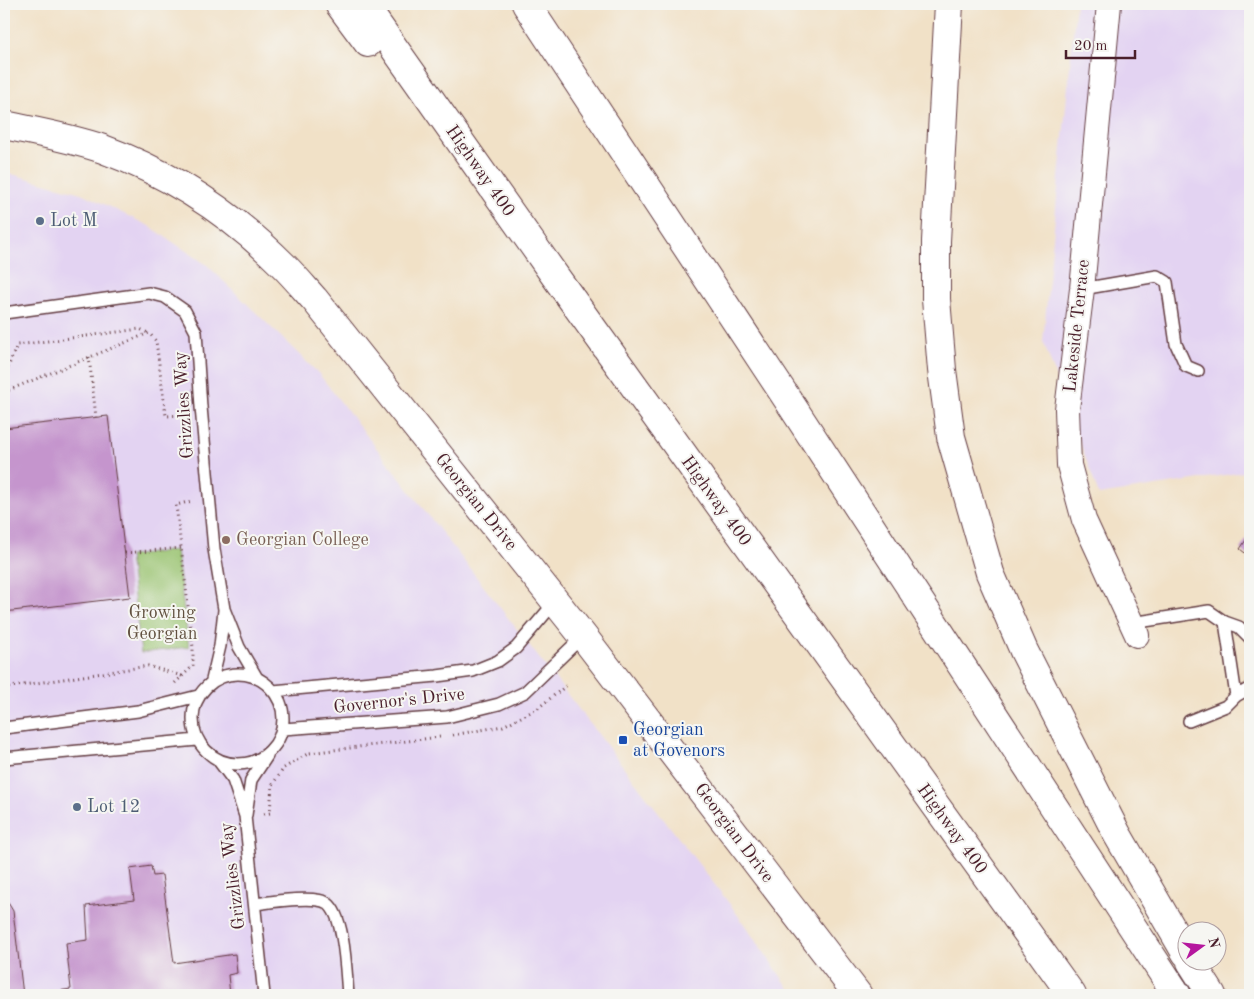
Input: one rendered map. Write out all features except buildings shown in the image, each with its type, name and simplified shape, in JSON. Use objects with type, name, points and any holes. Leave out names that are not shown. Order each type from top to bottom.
[{"type":"main road","points":[[339,4],[408,99],[554,276]]},
{"type":"main road","name":"Highway 400","points":[[363,4],[554,276],[1072,995]]},
{"type":"main road","points":[[526,4],[794,408],[1177,995]]},
{"type":"main road","points":[[948,4],[936,241],[936,299],[941,361],[952,437],[990,573],[1024,651],[1117,834],[1176,936]]},
{"type":"main road","name":"Georgian Drive","points":[[4,125],[65,137],[143,166],[180,185],[217,209],[284,266],[315,300],[583,636],[858,995]]},
{"type":"main road","points":[[1198,972],[1212,995]]},
{"type":"street","name":"Lakeside Terrace","points":[[1109,4],[1082,289],[1068,409],[1069,465],[1084,520],[1134,629]]},
{"type":"lane","points":[[1082,289],[1157,276],[1167,282],[1176,344],[1186,366],[1198,372]]},
{"type":"lane","name":"Grizzlies Way","points":[[4,313],[149,293],[165,297],[185,311],[196,332],[213,540],[224,608],[239,647],[257,678]]},
{"type":"lane","name":"Governor's Drive","points":[[273,691],[473,671],[498,661],[516,648],[555,602]]},
{"type":"lane","points":[[224,608],[220,646],[212,680],[198,696],[192,710],[191,721],[197,740],[217,759],[230,764],[243,765],[267,755]]},
{"type":"lane","points":[[1134,629],[1209,611],[1225,622],[1239,627],[1250,638]]},
{"type":"lane","points":[[1225,622],[1236,696]]},
{"type":"lane","name":"Governor's Drive","points":[[283,729],[447,717],[499,704],[524,692],[583,636]]},
{"type":"lane","points":[[212,680],[235,673],[257,678],[273,691],[280,706],[283,729],[277,745],[267,755],[251,780],[245,816]]},
{"type":"lane","points":[[1189,721],[1226,706],[1236,696],[1250,688]]},
{"type":"lane","points":[[4,728],[138,711],[198,696]]},
{"type":"lane","points":[[4,758],[197,740]]},
{"type":"lane","name":"Grizzlies Way","points":[[217,759],[233,780],[245,816],[264,995]]},
{"type":"lane","points":[[255,904],[311,899],[326,902],[335,910],[340,927],[348,995]]},
{"type":"path","points":[[4,378],[17,345],[140,330],[156,340],[166,416],[184,414],[185,424]]},
{"type":"path","points":[[4,392],[149,334]]},
{"type":"path","points":[[89,357],[96,417]]},
{"type":"path","points":[[4,688],[148,666],[183,676],[193,666],[194,647],[176,505],[195,501]]},
{"type":"path","points":[[125,553],[182,548]]},
{"type":"path","points":[[245,816],[270,813],[272,785],[284,768],[309,753],[475,732],[503,726],[537,709],[567,685]]},
{"type":"shaded area","points":[[1076,4],[1250,4],[1250,471],[1099,495],[1043,341]]},
{"type":"shaded area","name":"Georgian College","points":[[4,172],[81,193],[149,226],[207,265],[319,374],[732,907],[794,995],[4,995]]},
{"type":"green space","name":"Growing Georgian","points":[[176,550],[189,647],[141,653],[129,556]]},
{"type":"place","name":"Lot M","points":[[40,221]]},
{"type":"place","name":"Georgian College","points":[[226,540]]},
{"type":"place","name":"Georgian at Govenors","points":[[623,740]]},
{"type":"place","name":"Lot 12","points":[[77,807]]}]
